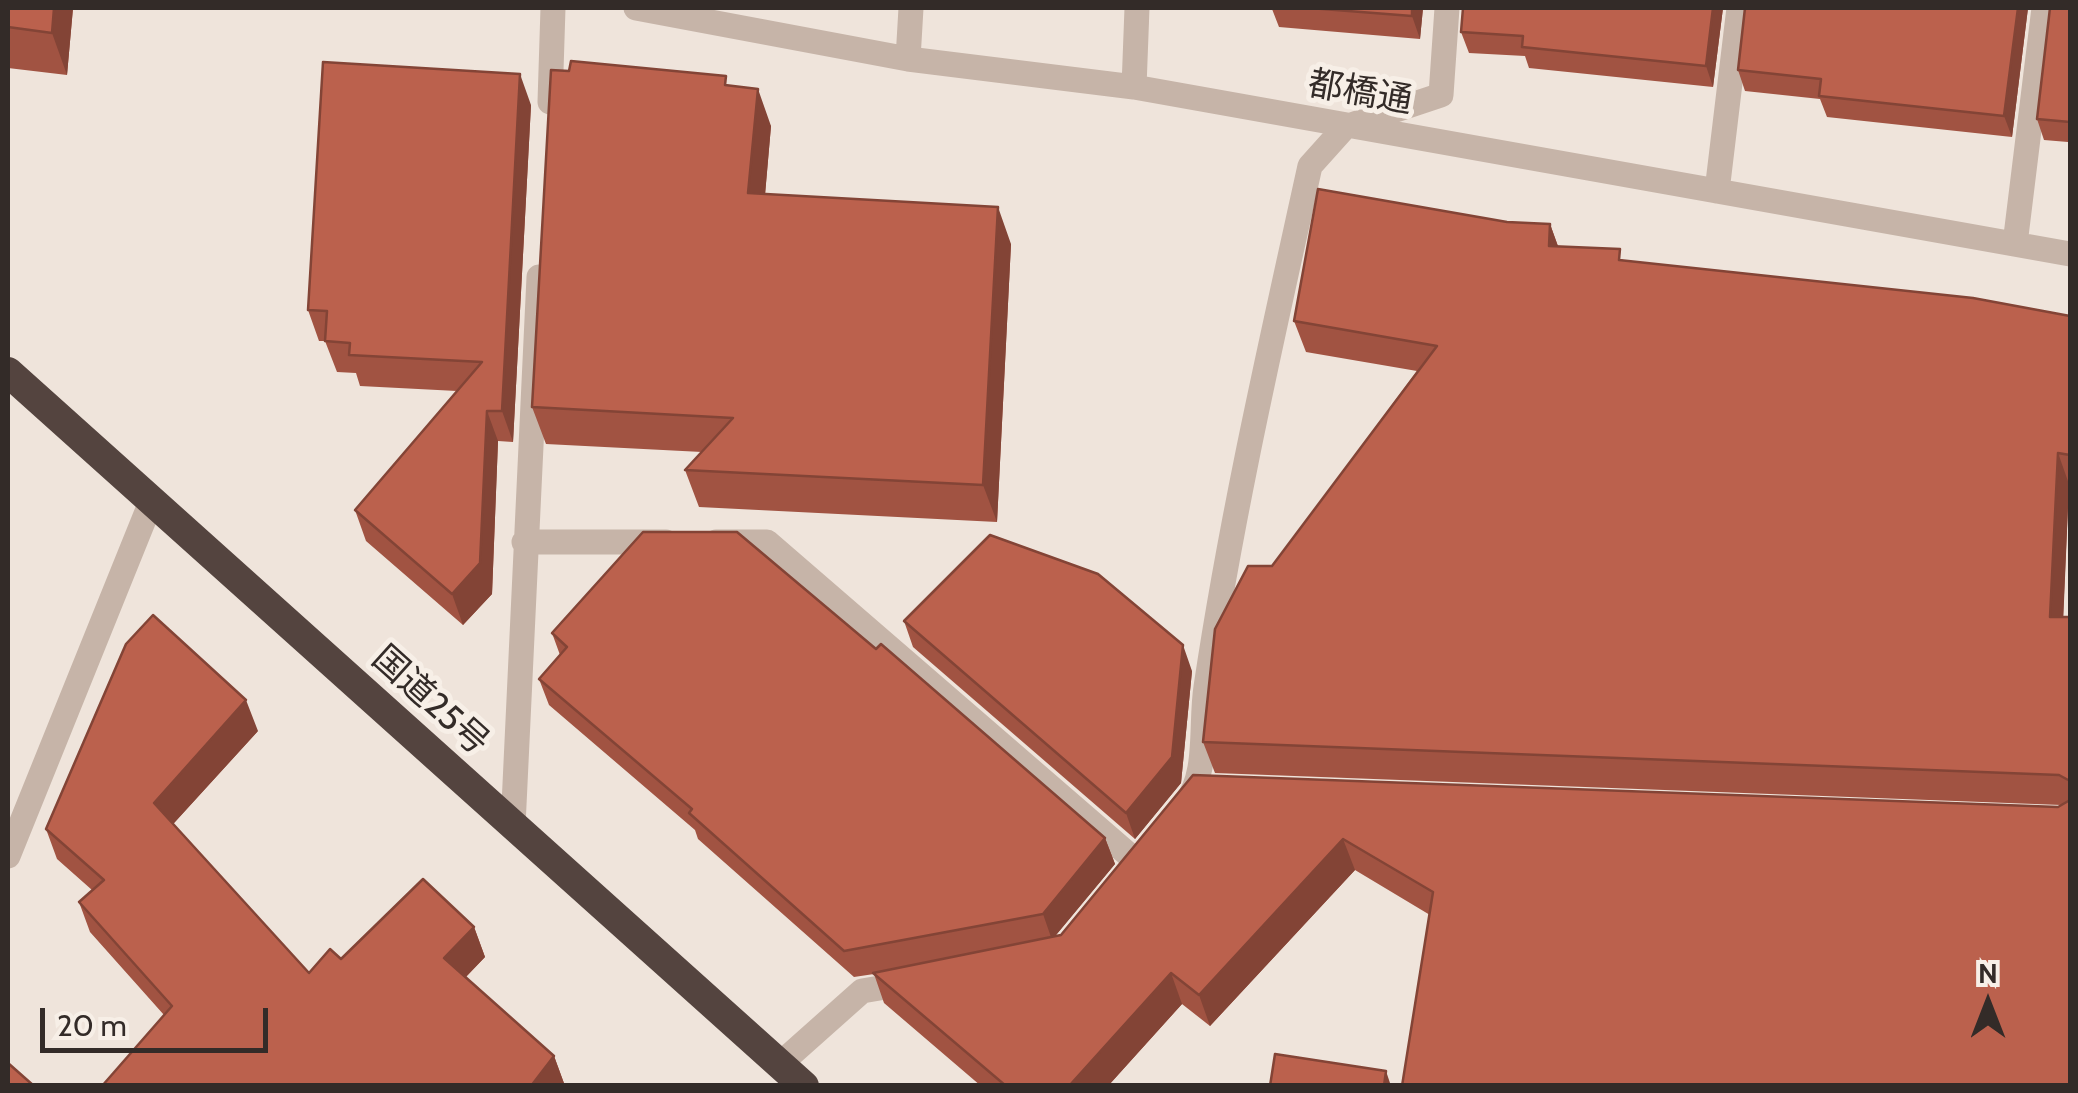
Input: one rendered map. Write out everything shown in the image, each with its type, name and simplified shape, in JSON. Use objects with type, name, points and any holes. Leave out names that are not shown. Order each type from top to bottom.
[{"type":"highway","name":"国道25号","points":[[8,372],[804,1086]]},
{"type":"street","points":[[548,128],[554,8]]},
{"type":"street","name":"都橋通","points":[[636,8],[908,59],[1134,86],[1345,127],[2070,254]]},
{"type":"street","points":[[908,59],[911,8]]},
{"type":"street","points":[[1134,86],[1136,8]]},
{"type":"street","points":[[1174,818],[1207,789],[1205,694],[1229,540],[1310,166],[1345,127],[1441,95],[1447,8]]},
{"type":"street","points":[[1718,191],[1739,8]]},
{"type":"street","points":[[2015,244],[2044,8]]},
{"type":"street","points":[[513,826],[541,246]]},
{"type":"street","points":[[8,856],[152,502]]},
{"type":"street","points":[[524,542],[767,542],[1143,854],[1116,888]]},
{"type":"street","points":[[780,1064],[862,991],[934,978]]},
{"type":"building","points":[[8,8],[54,8],[52,33],[8,27]]},
{"type":"building","points":[[1310,8],[1412,8],[1412,16]]},
{"type":"building","points":[[1463,8],[1713,8],[1706,66],[1522,47],[1523,36],[1461,32]]},
{"type":"building","points":[[1745,8],[2018,8],[2004,116],[1819,96],[1821,79],[1738,70]]},
{"type":"building","points":[[2050,8],[2070,8],[2070,122],[2037,119]]},
{"type":"building","points":[[571,61],[726,76],[725,85],[758,89],[748,193],[998,207],[983,485],[685,470],[733,418],[532,407],[551,70],[569,71]]},
{"type":"building","points":[[323,62],[520,74],[502,411],[487,411],[480,563],[452,594],[355,510],[482,362],[349,355],[350,343],[325,341],[327,311],[308,310]]},
{"type":"building","points":[[1318,189],[1507,222],[1550,224],[1549,246],[1620,249],[1619,260],[1973,298],[2070,316],[2070,455],[2058,453],[2050,617],[2070,617],[2070,781],[2059,775],[1203,742],[1215,629],[1248,566],[1272,566],[1437,346],[1294,321]]},
{"type":"building","points":[[643,532],[737,532],[876,649],[881,644],[1105,838],[1043,914],[844,951],[689,813],[692,809],[539,679],[567,647],[552,633]]},
{"type":"building","points":[[990,535],[1098,574],[1183,645],[1172,757],[1126,813],[904,621]]},
{"type":"building","points":[[153,615],[246,700],[154,803],[309,973],[330,949],[341,959],[423,879],[474,927],[444,958],[554,1056],[531,1086],[102,1086],[172,1006],[79,902],[104,880],[46,829],[126,644]]},
{"type":"building","points":[[1193,775],[2058,807],[2070,800],[2070,1086],[1402,1086],[1433,892],[1343,839],[1199,995],[1171,973],[1069,1086],[1006,1086],[873,973],[1061,935]]},
{"type":"building","points":[[1275,1054],[1386,1071],[1384,1086],[1270,1086]]},
{"type":"building","points":[[8,1063],[34,1086],[8,1086]]}]
